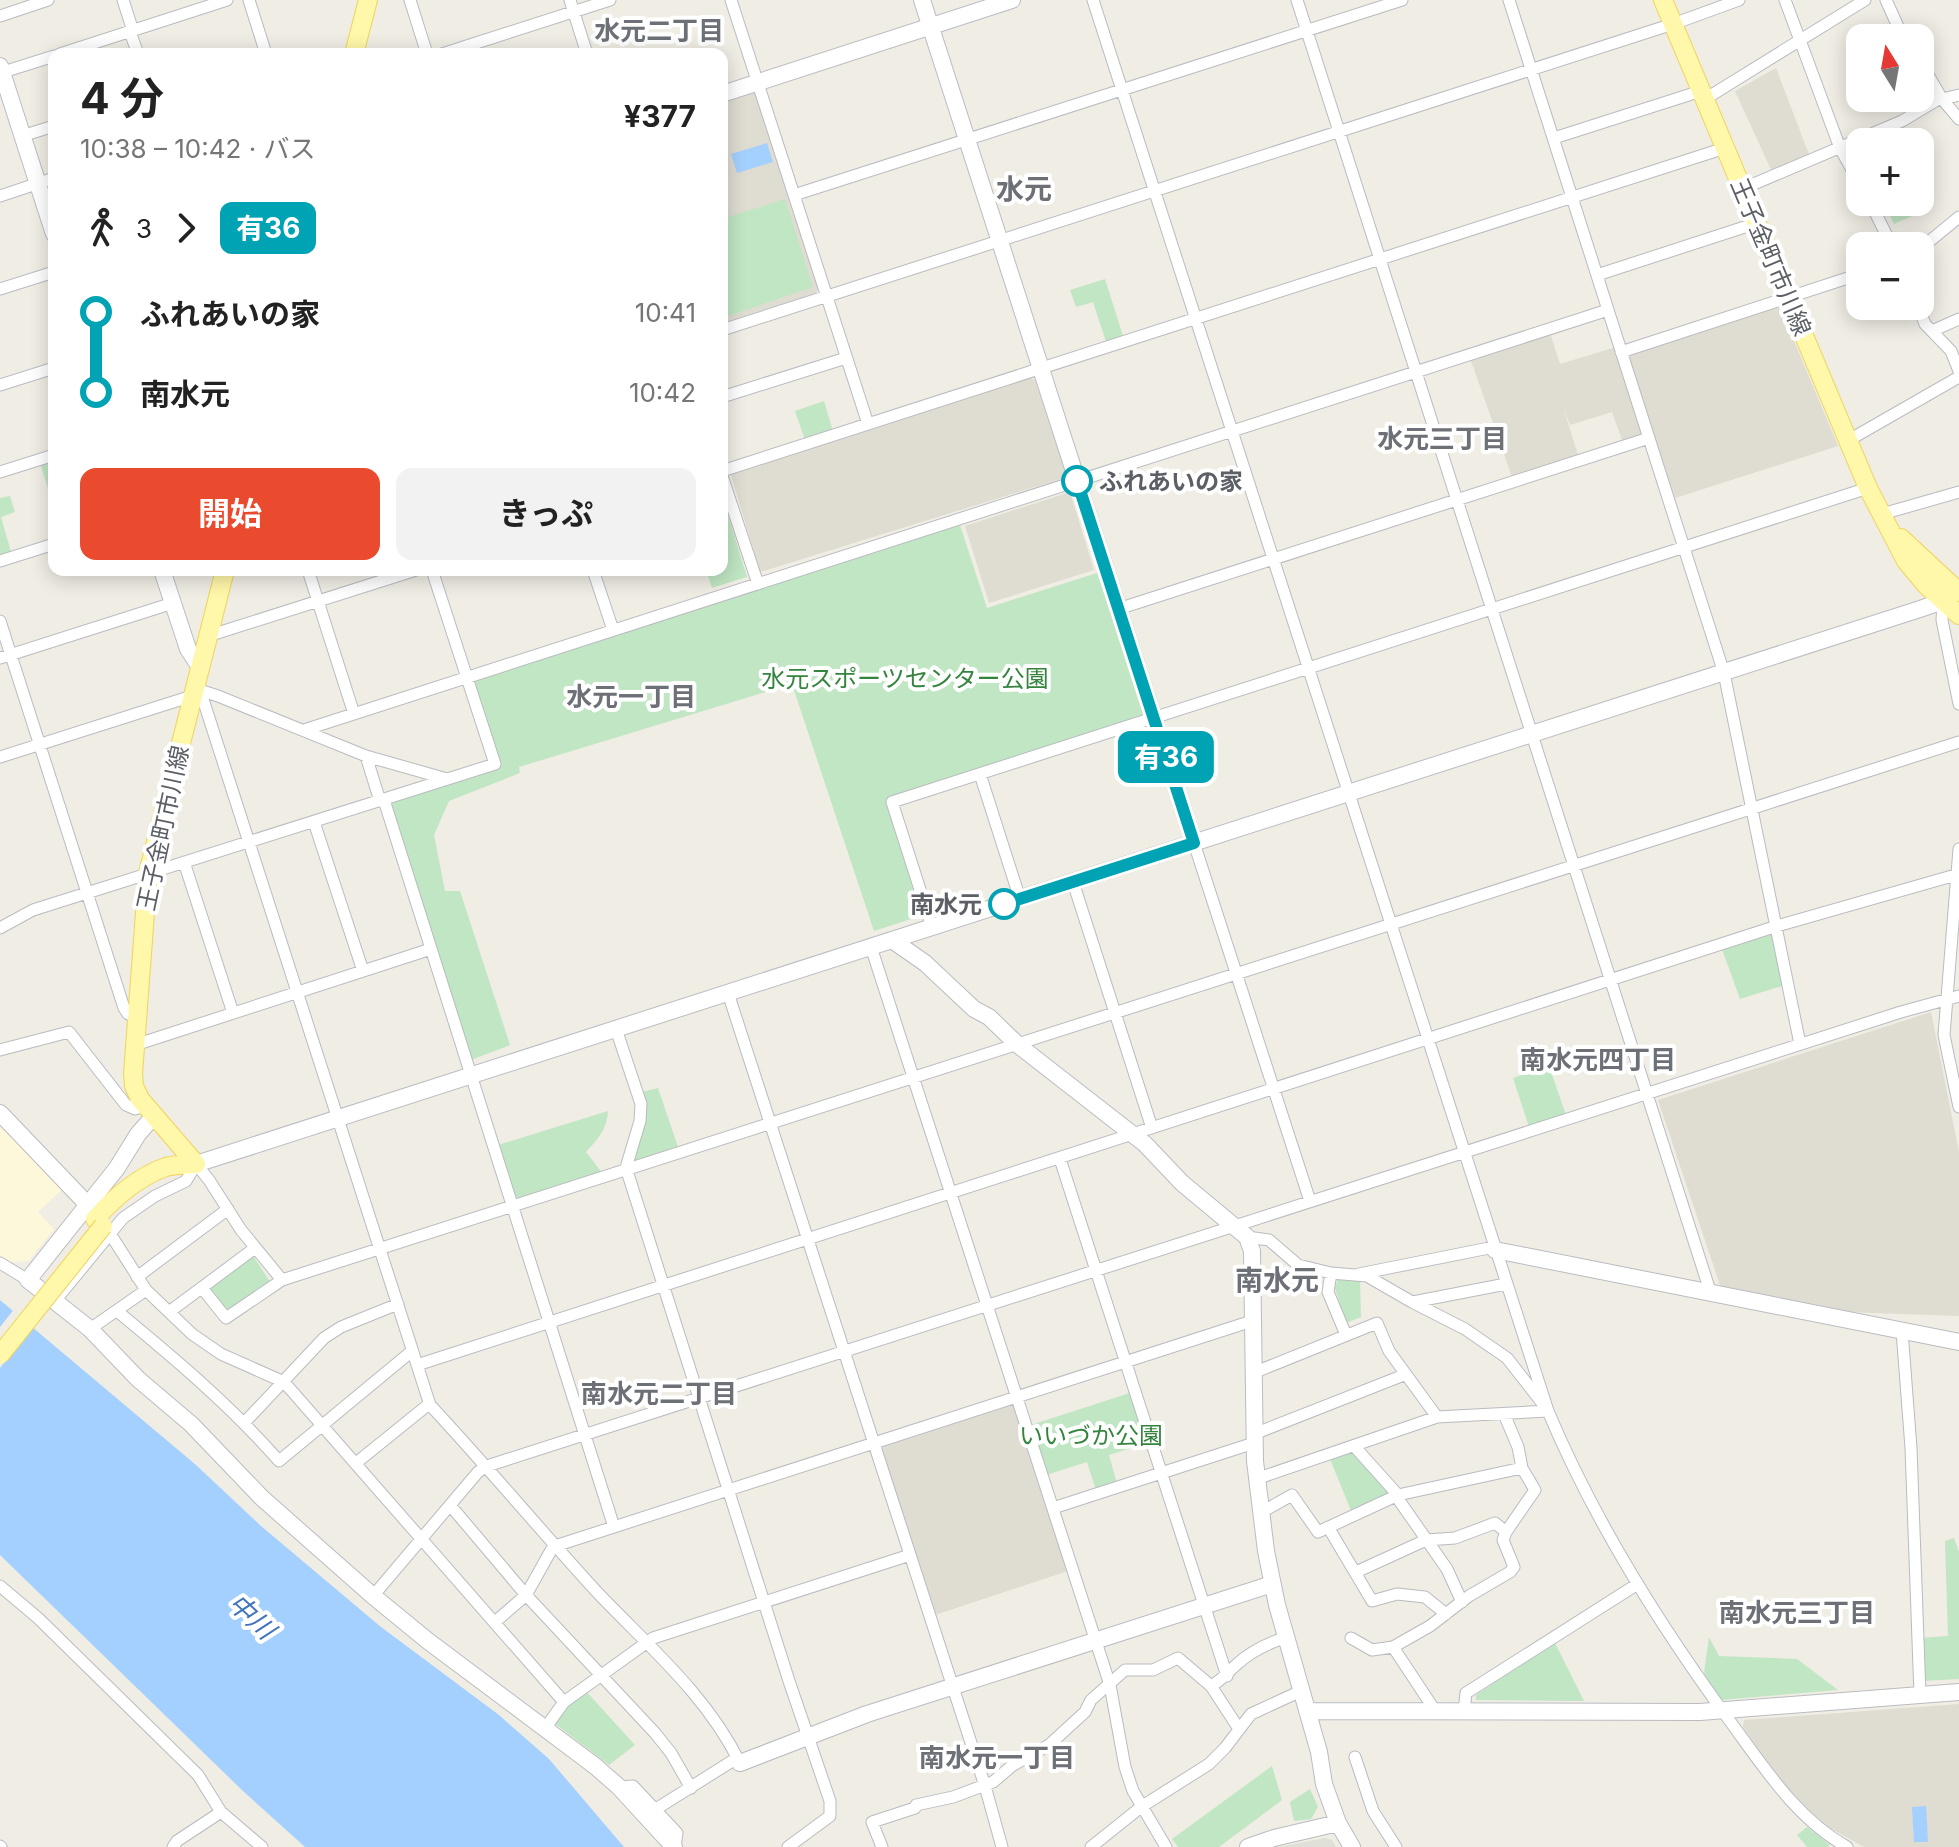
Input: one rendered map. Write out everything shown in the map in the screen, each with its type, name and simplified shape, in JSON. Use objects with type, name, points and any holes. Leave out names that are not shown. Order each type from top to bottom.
[{"type":"main road","points":[[356,48],[368,0]]},
{"type":"main road","name":"王子金町市川線","points":[[1663,0],[1868,488],[1882,514],[1952,593],[1959,615]]},
{"type":"main road","name":"王子金町市川線","points":[[196,1164],[150,1111],[134,1086],[133,1014],[148,873],[223,576]]},
{"type":"main road","points":[[0,1339],[121,1194],[166,1166],[196,1164]]},
{"type":"main road","points":[[0,1355],[99,1221]]},
{"type":"street","points":[[0,16],[48,0]]},
{"type":"street","points":[[123,0],[136,48]]},
{"type":"street","points":[[79,48],[227,0]]},
{"type":"street","points":[[249,0],[264,48]]},
{"type":"street","points":[[410,0],[425,48]]},
{"type":"street","points":[[458,48],[572,6],[610,0]]},
{"type":"street","points":[[731,0],[868,424]]},
{"type":"street","points":[[922,0],[1310,1201]]},
{"type":"street","points":[[728,92],[1012,0]]},
{"type":"street","points":[[1093,0],[1548,1411],[1578,1479],[1636,1585],[1722,1711],[1763,1767],[1812,1824],[1847,1847]]},
{"type":"street","points":[[1297,0],[1710,1291]]},
{"type":"street","points":[[794,195],[1402,0]]},
{"type":"street","points":[[1509,0],[1724,673],[1800,1044]]},
{"type":"street","points":[[728,328],[1673,24],[1739,0]]},
{"type":"street","points":[[1785,0],[1846,159]]},
{"type":"street","points":[[1554,138],[1703,95],[1865,0]]},
{"type":"street","points":[[1886,0],[1897,24]]},
{"type":"street","points":[[572,6],[585,48]]},
{"type":"street","points":[[0,196],[46,181],[22,136],[1,70],[48,57]]},
{"type":"street","points":[[1934,85],[1959,119]]},
{"type":"street","points":[[1742,189],[1902,121],[1942,98],[1959,95]]},
{"type":"street","points":[[22,136],[48,128]]},
{"type":"street","points":[[728,472],[1725,148]]},
{"type":"street","points":[[1934,238],[1959,217]]},
{"type":"street","points":[[1597,275],[1757,223]]},
{"type":"street","points":[[0,289],[48,274]]},
{"type":"street","points":[[1621,352],[1846,279]]},
{"type":"street","points":[[304,730],[1608,310]]},
{"type":"street","points":[[1932,331],[1959,319]]},
{"type":"street","points":[[1849,440],[1959,374],[1951,351],[1923,320]]},
{"type":"street","points":[[728,395],[846,358]]},
{"type":"street","points":[[0,385],[48,370]]},
{"type":"street","points":[[1118,609],[1649,438]]},
{"type":"street","points":[[0,472],[48,457]]},
{"type":"street","points":[[932,927],[892,802],[1868,488]]},
{"type":"street","points":[[728,492],[758,584]]},
{"type":"street","points":[[1882,514],[1959,492]]},
{"type":"street","points":[[0,561],[48,546]]},
{"type":"street","points":[[164,576],[190,654],[200,667]]},
{"type":"street","points":[[310,576],[354,714]]},
{"type":"street","points":[[208,636],[398,576]]},
{"type":"street","points":[[0,928],[33,910],[495,764],[434,576]]},
{"type":"street","points":[[595,576],[613,630]]},
{"type":"street","points":[[282,1280],[255,1248],[196,1164],[1724,673],[1952,593]]},
{"type":"street","points":[[1952,593],[1942,620],[1959,704]]},
{"type":"street","points":[[5,656],[173,603]]},
{"type":"street","points":[[0,621],[5,656],[40,744],[124,1008],[133,1014]]},
{"type":"street","points":[[0,757],[196,692],[304,730],[366,756],[447,779]]},
{"type":"street","points":[[196,692],[249,842],[429,1404],[600,1595],[648,1641],[716,1721],[738,1761]]},
{"type":"street","points":[[202,1288],[226,1318],[282,1280],[1959,742]]},
{"type":"street","points":[[366,756],[473,1076],[473,1088],[614,1527]]},
{"type":"street","points":[[980,774],[1020,899]]},
{"type":"street","points":[[314,822],[363,971]]},
{"type":"street","points":[[1959,849],[1953,996],[1944,1035],[1959,1107]]},
{"type":"street","points":[[184,862],[233,1013]]},
{"type":"street","points":[[417,1365],[1777,926],[1958,874]]},
{"type":"street","points":[[1073,882],[1152,1128]]},
{"type":"street","points":[[892,940],[925,963],[949,988],[1132,1134],[1231,1227],[1247,1237],[1269,1240],[1298,1265],[1331,1273],[1367,1276],[1465,1329],[1507,1358],[1548,1411]]},
{"type":"street","points":[[871,947],[1110,1685],[1125,1767],[1141,1807],[1166,1847]]},
{"type":"street","points":[[135,1045],[431,949]]},
{"type":"street","points":[[728,993],[985,1786],[1002,1847]]},
{"type":"street","points":[[373,1596],[478,1472],[487,1466],[1953,996]]},
{"type":"street","points":[[616,1029],[641,1104],[640,1121],[626,1171],[830,1801],[830,1816],[788,1847]]},
{"type":"street","points":[[0,1050],[69,1032],[126,1105],[150,1111],[117,1168],[99,1221],[55,1301]]},
{"type":"street","points":[[0,1113],[99,1221],[146,1290],[192,1334],[221,1354],[284,1382],[324,1424],[564,1702]]},
{"type":"street","points":[[1060,1159],[1227,1676]]},
{"type":"street","points":[[137,1277],[228,1209]]},
{"type":"street","points":[[28,1280],[99,1221]]},
{"type":"street","points":[[1247,1237],[1252,1251],[1256,1479],[1272,1584],[1319,1752],[1324,1784],[1338,1823],[1352,1847]]},
{"type":"street","points":[[169,1312],[255,1248]]},
{"type":"street","points":[[1354,1275],[1494,1249],[1959,1342]]},
{"type":"street","points":[[0,1263],[28,1280],[90,1329],[138,1379],[191,1424],[262,1498],[428,1641],[546,1727],[619,1787],[675,1847]]},
{"type":"street","points":[[1331,1273],[1328,1292],[1346,1335]]},
{"type":"street","points":[[1412,1302],[1506,1284]]},
{"type":"street","points":[[90,1329],[146,1290]]},
{"type":"street","points":[[245,1422],[324,1338],[398,1304]]},
{"type":"street","points":[[117,1311],[200,1380],[245,1422],[279,1461],[412,1351]]},
{"type":"street","points":[[495,1622],[526,1595],[554,1545],[1252,1321]]},
{"type":"street","points":[[1253,1373],[1377,1323],[1404,1375],[1437,1417]]},
{"type":"street","points":[[1902,1331],[1911,1448],[1920,1695]]},
{"type":"street","points":[[1053,1508],[1162,1474],[1254,1439],[1404,1375]]},
{"type":"street","points":[[356,1463],[429,1404]]},
{"type":"street","points":[[1256,1479],[1437,1417],[1548,1411]]},
{"type":"street","points":[[1351,1638],[1372,1650],[1393,1647],[1514,1567],[1503,1540],[1535,1490],[1522,1468],[1518,1447],[1504,1414]]},
{"type":"street","points":[[1354,1446],[1397,1496],[1447,1569],[1462,1602]]},
{"type":"street","points":[[1260,1513],[1292,1495],[1318,1532],[1397,1496],[1522,1468]]},
{"type":"street","points":[[450,1505],[526,1595],[663,1743],[691,1788]]},
{"type":"street","points":[[1356,1572],[1426,1540],[1455,1538],[1495,1523],[1506,1532]]},
{"type":"street","points":[[1328,1527],[1372,1601],[1397,1594],[1425,1597],[1446,1614]]},
{"type":"street","points":[[546,1727],[564,1702],[648,1641],[910,1555]]},
{"type":"street","points":[[656,1809],[738,1761],[952,1687],[1272,1584]]},
{"type":"street","points":[[1464,1712],[1466,1693],[1636,1585]]},
{"type":"street","points":[[0,1586],[38,1618],[198,1775],[221,1812],[262,1847]]},
{"type":"street","points":[[1211,1686],[1260,1647],[1287,1637]]},
{"type":"street","points":[[1393,1647],[1436,1712]]},
{"type":"street","points":[[882,1847],[872,1822],[915,1808],[916,1805],[985,1786],[1013,1765],[1049,1745],[1085,1712],[1091,1700],[1110,1685],[1112,1679],[1125,1670],[1153,1670],[1178,1658],[1211,1686],[1239,1729]]},
{"type":"street","points":[[1091,1847],[1141,1807],[1209,1764],[1251,1714],[1301,1691]]},
{"type":"street","points":[[1307,1711],[1639,1714],[1722,1711],[1959,1692]]},
{"type":"street","points":[[1355,1757],[1373,1811],[1396,1847]]},
{"type":"street","points":[[619,1787],[633,1786],[656,1809],[677,1833],[675,1847]]},
{"type":"street","points":[[173,1847],[177,1841],[221,1812]]},
{"type":"street","points":[[1248,1847],[1338,1823]]},
{"type":"shaded area","points":[[1776,68],[1810,157],[1772,172],[1735,91]]},
{"type":"shaded area","points":[[751,90],[755,93],[818,289],[816,293],[728,321],[728,98]]},
{"type":"shaded area","points":[[1779,305],[1838,446],[1675,498],[1629,358],[1632,353]]},
{"type":"shaded area","points":[[1550,333],[1560,364],[1616,347],[1646,436],[1623,443],[1612,412],[1570,425],[1563,407],[1578,455],[1512,477],[1470,358]]},
{"type":"shaded area","points":[[1029,377],[1035,380],[1067,477],[760,572],[731,475]]},
{"type":"shaded area","points":[[1070,492],[1094,570],[989,603],[965,526]]},
{"type":"shaded area","points":[[1931,1012],[1959,1152],[1959,1316],[1846,1312],[1721,1288],[1658,1100]]},
{"type":"shaded area","points":[[0,1122],[63,1189],[38,1212],[54,1229],[29,1261],[10,1262],[0,1256]]},
{"type":"shaded area","points":[[1012,1401],[1068,1571],[932,1616],[879,1444]]},
{"type":"shaded area","points":[[1959,1704],[1959,1847],[1864,1847],[1814,1819],[1768,1764],[1743,1727],[1744,1720]]},
{"type":"shaded area","points":[[1325,1838],[1332,1840],[1336,1847],[1279,1847]]},
{"type":"green space","points":[[785,199],[813,287],[728,316],[728,217]]},
{"type":"green space","points":[[1890,216],[1912,216],[1894,224]]},
{"type":"green space","points":[[1105,279],[1123,336],[1106,342],[1093,302],[1076,307],[1070,290]]},
{"type":"green space","points":[[824,401],[833,431],[805,440],[795,411]]},
{"type":"green space","points":[[48,463],[48,489],[41,466]]},
{"type":"green space","points":[[10,496],[15,512],[1,517],[11,552],[0,556],[0,498]]},
{"type":"green space","points":[[728,515],[747,577],[712,588],[708,576],[728,576]]},
{"type":"green space","name":"水元スポーツセンター公園","points":[[960,525],[987,608],[1100,572],[1145,716],[887,799],[923,915],[874,931],[792,684],[519,767],[520,773],[449,801],[434,835],[445,891],[460,891],[510,1045],[471,1060],[391,809],[393,801],[500,766],[475,680]]},
{"type":"green space","points":[[1775,931],[1785,985],[1740,999],[1722,949]]},
{"type":"green space","points":[[1549,1066],[1566,1115],[1529,1127],[1513,1078]]},
{"type":"green space","points":[[658,1088],[679,1150],[632,1165],[642,1092]]},
{"type":"green space","points":[[608,1111],[601,1133],[586,1152],[603,1174],[512,1203],[495,1146]]},
{"type":"green space","points":[[252,1254],[270,1282],[227,1311],[207,1288]]},
{"type":"green space","points":[[1338,1279],[1360,1280],[1361,1317],[1346,1323],[1335,1288]]},
{"type":"green space","name":"いいづか公園","points":[[1133,1392],[1150,1442],[1109,1455],[1117,1484],[1096,1490],[1087,1462],[1046,1475],[1031,1425]]},
{"type":"green space","points":[[1350,1451],[1391,1495],[1352,1513],[1330,1459]]},
{"type":"green space","points":[[1954,1538],[1959,1552],[1959,1679],[1922,1681],[1921,1638],[1948,1636],[1945,1541]]},
{"type":"green space","points":[[1709,1637],[1719,1656],[1797,1659],[1838,1690],[1720,1700],[1704,1673]]},
{"type":"green space","points":[[1555,1643],[1584,1701],[1476,1700],[1476,1695]]},
{"type":"green space","points":[[584,1689],[635,1745],[609,1765],[553,1722],[565,1704]]},
{"type":"green space","points":[[1272,1766],[1282,1800],[1219,1847],[1178,1847],[1172,1839]]},
{"type":"green space","points":[[1310,1789],[1318,1807],[1311,1819],[1294,1821],[1290,1802]]},
{"type":"green space","points":[[1807,1827],[1830,1845],[1807,1847],[1797,1835]]},
{"type":"water","points":[[767,143],[773,162],[737,173],[731,154]]},
{"type":"water","name":"中川","points":[[0,1300],[196,1465],[261,1526],[381,1627],[499,1715],[549,1759],[624,1847],[305,1847],[244,1792],[0,1555]]},
{"type":"water","points":[[1926,1806],[1928,1842],[1914,1842],[1912,1807]]},
{"type":"pier","points":[[15,1308],[34,1324],[0,1368],[0,1327]]},
{"type":"bus line","name":"有36","points":[[1004,904],[1194,843],[1077,481]]},
{"type":"place","name":"ふれあいの家","points":[[1077,481]]},
{"type":"place","name":"南水元","points":[[1004,904]]},
{"type":"district","name":"水元二丁目","points":[[659,30]]},
{"type":"district","name":"水元","points":[[1024,189]]},
{"type":"district","name":"水元三丁目","points":[[1442,438]]},
{"type":"district","name":"水元一丁目","points":[[631,696]]},
{"type":"district","name":"南水元四丁目","points":[[1598,1059]]},
{"type":"district","name":"南水元","points":[[1277,1280]]},
{"type":"district","name":"南水元二丁目","points":[[659,1393]]},
{"type":"district","name":"南水元三丁目","points":[[1797,1612]]},
{"type":"district","name":"南水元一丁目","points":[[997,1757]]}]
